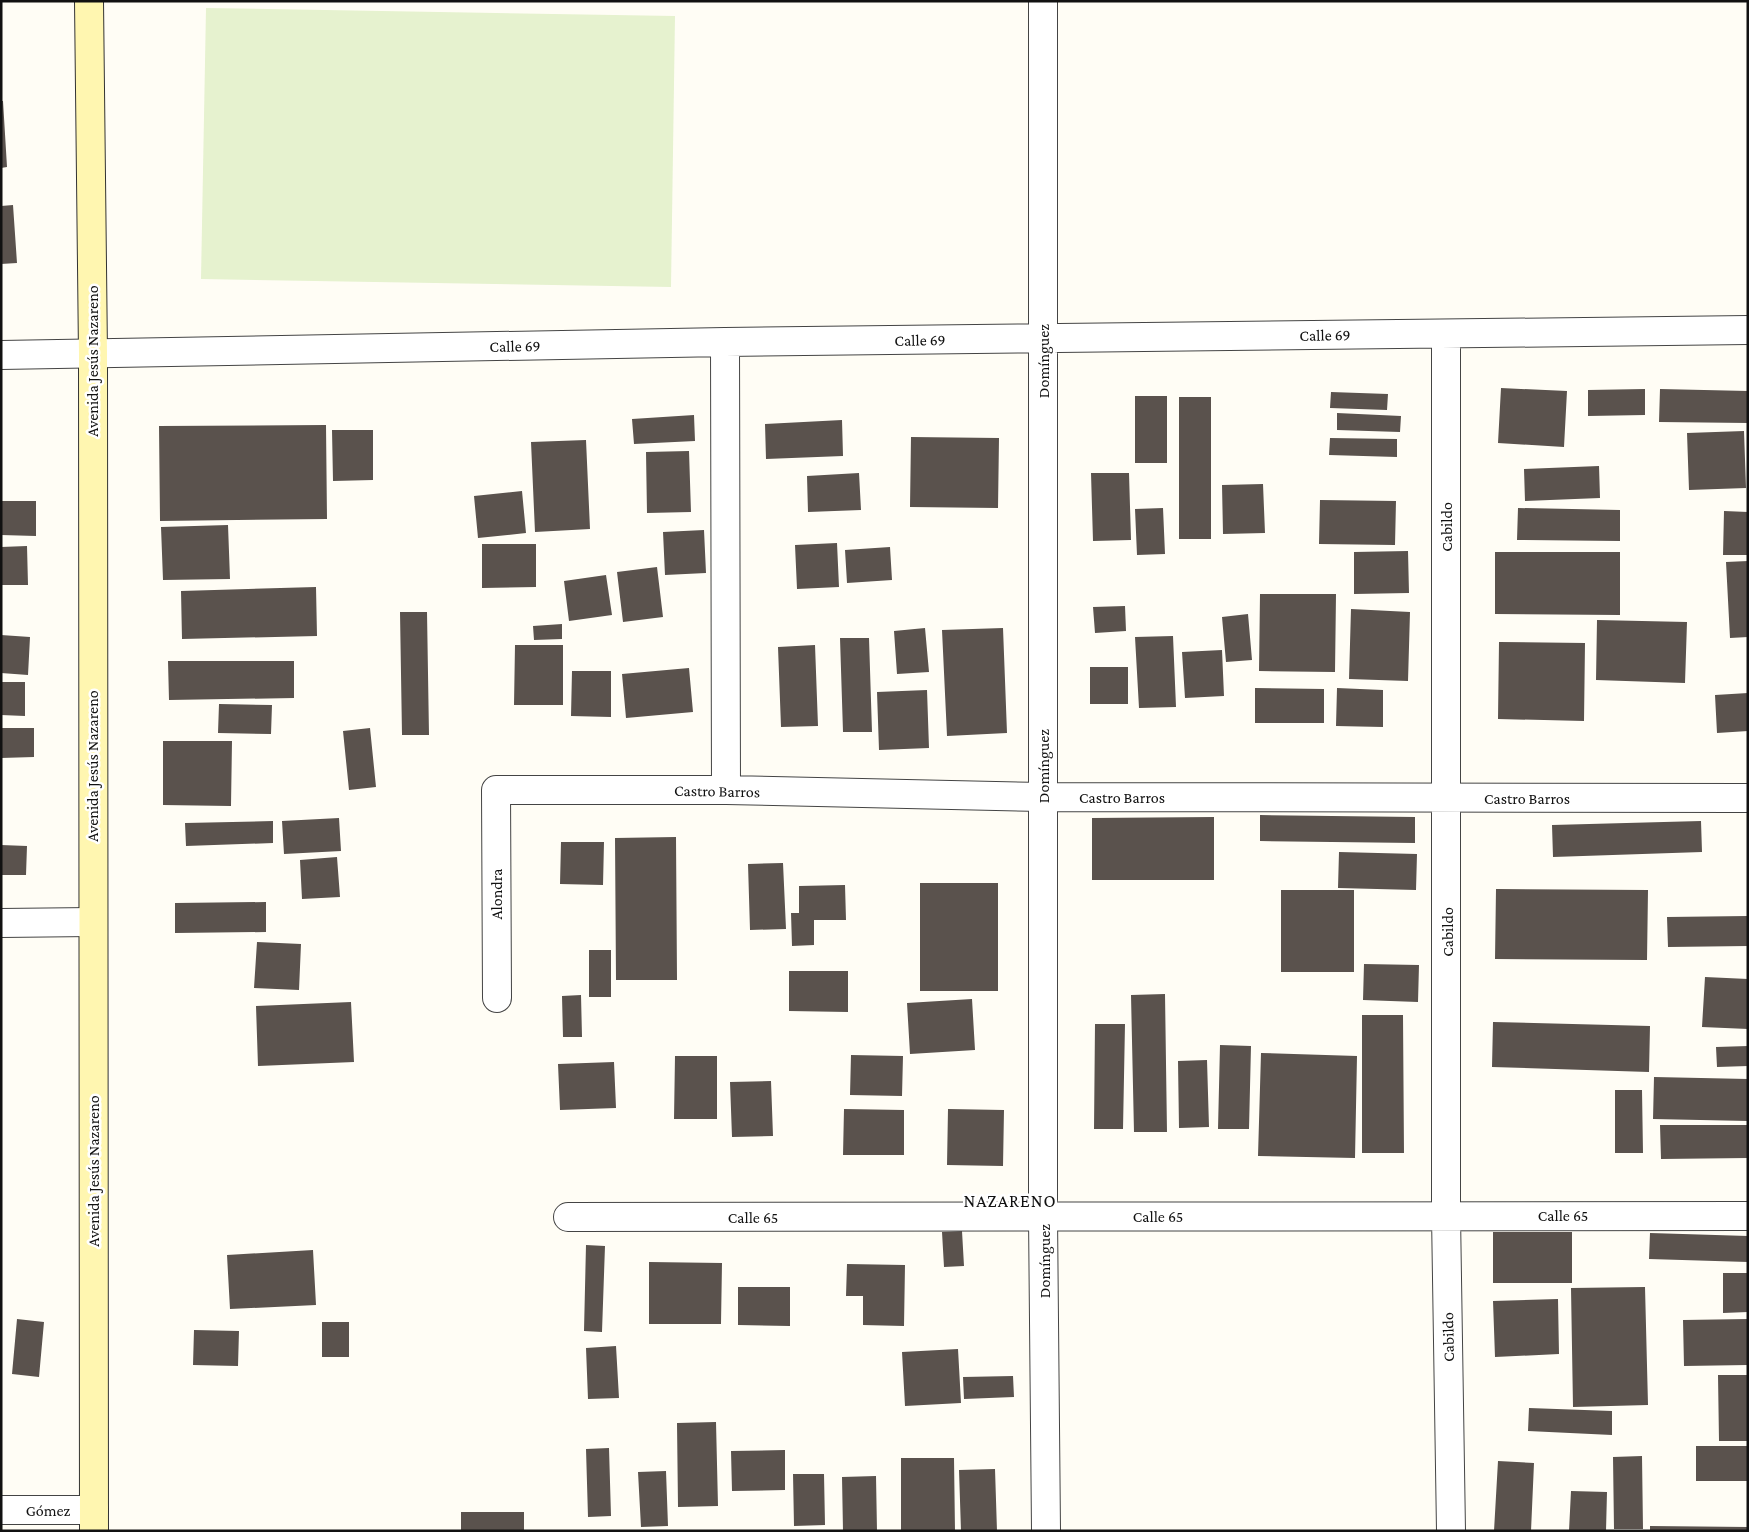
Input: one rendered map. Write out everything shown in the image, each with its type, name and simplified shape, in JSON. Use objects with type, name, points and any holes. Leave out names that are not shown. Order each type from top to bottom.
[{"type":"main road","name":"Avenida Jesús Nazareno","points":[[89,1],[93,354],[94,1520]]},
{"type":"street","name":"Domínguez","points":[[1042,1],[1043,1216],[1046,1531]]},
{"type":"street","name":"Calle 69","points":[[1,355],[725,342],[1748,330]]},
{"type":"street","name":"Cabildo","points":[[1446,334],[1446,1215],[1451,1531]]},
{"type":"street","points":[[725,342],[726,790]]},
{"type":"street","name":"Castro Barros","points":[[496,790],[726,790],[1043,797],[1748,798]]},
{"type":"street","name":"Alondra","points":[[496,790],[497,998]]},
{"type":"street","points":[[1,924],[92,922]]},
{"type":"street","name":"Calle 65","points":[[568,1217],[1748,1216]]},
{"type":"street","name":"Gómez","points":[[1,1510],[94,1520]]},
{"type":"green space","points":[[206,8],[675,16],[671,287],[201,279]]},
{"type":"building","points":[[1,101],[3,101],[7,167],[1,168]]},
{"type":"building","points":[[13,205],[17,263],[1,264],[1,206]]},
{"type":"building","points":[[1501,388],[1567,391],[1564,447],[1498,443]]},
{"type":"building","points":[[1645,389],[1645,415],[1588,416],[1588,390]]},
{"type":"building","points":[[1660,389],[1748,391],[1748,423],[1659,422]]},
{"type":"building","points":[[1331,392],[1388,394],[1387,410],[1330,408]]},
{"type":"building","points":[[1135,396],[1167,396],[1167,463],[1135,463]]},
{"type":"building","points":[[1179,397],[1211,397],[1211,539],[1179,539]]},
{"type":"building","points":[[1337,413],[1401,416],[1400,432],[1337,430]]},
{"type":"building","points":[[694,415],[695,441],[634,444],[632,419]]},
{"type":"building","points":[[842,420],[843,456],[766,459],[765,424]]},
{"type":"building","points":[[326,425],[327,519],[160,521],[159,426]]},
{"type":"building","points":[[332,430],[373,430],[373,480],[333,481]]},
{"type":"building","points":[[1744,431],[1746,488],[1689,490],[1687,433]]},
{"type":"building","points":[[911,437],[999,438],[998,508],[910,507]]},
{"type":"building","points":[[1330,438],[1397,439],[1397,457],[1329,455]]},
{"type":"building","points":[[586,440],[590,529],[535,532],[531,442]]},
{"type":"building","points":[[689,451],[691,512],[647,513],[646,452]]},
{"type":"building","points":[[1599,466],[1600,498],[1525,501],[1524,469]]},
{"type":"building","points":[[859,473],[861,510],[808,512],[807,476]]},
{"type":"building","points":[[1091,473],[1129,473],[1131,540],[1093,541]]},
{"type":"building","points":[[1263,484],[1265,533],[1223,534],[1222,485]]},
{"type":"building","points":[[522,491],[526,533],[478,538],[474,496]]},
{"type":"building","points":[[1320,500],[1396,501],[1395,545],[1319,544]]},
{"type":"building","points":[[1,501],[36,501],[36,536],[1,535]]},
{"type":"building","points":[[1163,508],[1165,554],[1137,555],[1135,509]]},
{"type":"building","points":[[1518,508],[1620,510],[1620,541],[1517,540]]},
{"type":"building","points":[[1724,511],[1748,512],[1748,555],[1723,555]]},
{"type":"building","points":[[228,525],[230,579],[163,580],[161,527]]},
{"type":"building","points":[[704,530],[706,573],[665,575],[663,532]]},
{"type":"building","points":[[837,543],[839,587],[797,589],[795,545]]},
{"type":"building","points":[[482,544],[536,544],[536,587],[482,588]]},
{"type":"building","points":[[27,546],[28,585],[1,585],[1,547]]},
{"type":"building","points":[[890,547],[892,580],[847,583],[845,550]]},
{"type":"building","points":[[1408,551],[1409,593],[1354,594],[1354,552]]},
{"type":"building","points":[[1495,552],[1620,552],[1620,615],[1495,614]]},
{"type":"building","points":[[1748,561],[1748,637],[1730,638],[1726,562]]},
{"type":"building","points":[[657,567],[663,617],[623,622],[617,572]]},
{"type":"building","points":[[606,575],[612,615],[569,621],[564,581]]},
{"type":"building","points":[[316,587],[317,636],[182,639],[181,591]]},
{"type":"building","points":[[1260,594],[1336,594],[1335,672],[1259,671]]},
{"type":"building","points":[[1125,606],[1126,631],[1095,633],[1093,607]]},
{"type":"building","points":[[1351,609],[1410,612],[1408,681],[1349,679]]},
{"type":"building","points":[[400,612],[427,612],[429,735],[402,735]]},
{"type":"building","points":[[1248,614],[1252,660],[1226,662],[1222,617]]},
{"type":"building","points":[[1597,620],[1687,622],[1685,683],[1596,680]]},
{"type":"building","points":[[562,624],[562,639],[534,640],[533,626]]},
{"type":"building","points":[[925,628],[929,672],[897,674],[894,631]]},
{"type":"building","points":[[1003,628],[1007,733],[947,736],[942,630]]},
{"type":"building","points":[[1,635],[30,637],[28,675],[1,673]]},
{"type":"building","points":[[1173,636],[1176,707],[1139,708],[1135,637]]},
{"type":"building","points":[[840,638],[869,638],[872,732],[843,732]]},
{"type":"building","points":[[1499,642],[1585,643],[1584,721],[1498,719]]},
{"type":"building","points":[[515,645],[563,645],[563,705],[514,705]]},
{"type":"building","points":[[815,645],[818,726],[781,727],[778,647]]},
{"type":"building","points":[[1222,650],[1224,696],[1185,698],[1182,652]]},
{"type":"building","points":[[168,661],[294,661],[294,698],[169,700]]},
{"type":"building","points":[[1090,667],[1128,667],[1128,704],[1090,704]]},
{"type":"building","points":[[689,668],[693,712],[626,718],[622,674]]},
{"type":"building","points":[[572,671],[611,671],[611,717],[571,716]]},
{"type":"building","points":[[1,682],[25,682],[25,716],[1,715]]},
{"type":"building","points":[[1255,688],[1324,689],[1324,723],[1255,723]]},
{"type":"building","points":[[1337,688],[1383,690],[1383,727],[1336,726]]},
{"type":"building","points":[[927,690],[929,748],[879,750],[877,692]]},
{"type":"building","points":[[1748,693],[1748,731],[1717,733],[1715,695]]},
{"type":"building","points":[[219,704],[272,705],[271,734],[218,733]]},
{"type":"building","points":[[1,728],[34,728],[34,757],[1,758]]},
{"type":"building","points":[[370,728],[376,787],[349,790],[343,731]]},
{"type":"building","points":[[163,741],[232,741],[231,806],[163,805]]},
{"type":"building","points":[[1260,815],[1415,817],[1415,843],[1260,841]]},
{"type":"building","points":[[1214,817],[1214,880],[1092,880],[1092,818]]},
{"type":"building","points":[[339,818],[341,851],[284,854],[282,821]]},
{"type":"building","points":[[273,821],[273,843],[186,846],[185,823]]},
{"type":"building","points":[[1701,821],[1702,852],[1553,857],[1552,825]]},
{"type":"building","points":[[676,837],[677,980],[616,980],[615,838]]},
{"type":"building","points":[[561,842],[604,842],[603,885],[560,884]]},
{"type":"building","points":[[1,845],[27,846],[26,875],[1,875]]},
{"type":"building","points":[[1339,852],[1417,854],[1416,890],[1338,888]]},
{"type":"building","points":[[337,857],[340,897],[302,899],[300,860]]},
{"type":"building","points":[[783,863],[786,929],[750,930],[748,864]]},
{"type":"building","points":[[920,883],[998,883],[998,991],[920,991]]},
{"type":"building","points":[[845,885],[846,920],[814,920],[814,945],[792,946],[791,913],[799,913],[799,886]]},
{"type":"building","points":[[1496,889],[1648,890],[1647,960],[1495,959]]},
{"type":"building","points":[[1281,890],[1354,890],[1354,972],[1281,972]]},
{"type":"building","points":[[266,902],[266,932],[175,933],[175,903]]},
{"type":"building","points":[[1748,916],[1748,946],[1668,947],[1667,917]]},
{"type":"building","points":[[257,942],[301,944],[299,990],[254,988]]},
{"type":"building","points":[[589,950],[611,950],[611,997],[589,997]]},
{"type":"building","points":[[1364,964],[1419,965],[1418,1002],[1363,1000]]},
{"type":"building","points":[[789,971],[848,971],[848,1012],[789,1011]]},
{"type":"building","points":[[1705,977],[1748,979],[1748,1029],[1702,1027]]},
{"type":"building","points":[[1165,994],[1167,1132],[1134,1132],[1131,995]]},
{"type":"building","points":[[581,995],[582,1037],[563,1037],[562,996]]},
{"type":"building","points":[[972,999],[975,1050],[910,1054],[907,1003]]},
{"type":"building","points":[[351,1002],[354,1062],[258,1066],[256,1006]]},
{"type":"building","points":[[1362,1015],[1403,1015],[1404,1153],[1362,1153]]},
{"type":"building","points":[[1493,1022],[1650,1026],[1649,1072],[1492,1067]]},
{"type":"building","points":[[1095,1024],[1125,1024],[1123,1129],[1094,1129]]},
{"type":"building","points":[[1220,1045],[1251,1046],[1249,1129],[1218,1129]]},
{"type":"building","points":[[1748,1046],[1748,1066],[1717,1067],[1716,1047]]},
{"type":"building","points":[[1261,1053],[1357,1056],[1355,1158],[1258,1156]]},
{"type":"building","points":[[851,1055],[903,1056],[902,1096],[850,1095]]},
{"type":"building","points":[[675,1056],[717,1056],[717,1119],[674,1119]]},
{"type":"building","points":[[1207,1060],[1209,1127],[1179,1128],[1178,1061]]},
{"type":"building","points":[[614,1062],[616,1108],[560,1110],[558,1064]]},
{"type":"building","points":[[1654,1077],[1748,1079],[1748,1121],[1653,1119]]},
{"type":"building","points":[[771,1081],[773,1136],[732,1137],[730,1082]]},
{"type":"building","points":[[1615,1090],[1642,1090],[1643,1153],[1615,1153]]},
{"type":"building","points":[[844,1109],[904,1110],[904,1155],[843,1155]]},
{"type":"building","points":[[948,1109],[1004,1110],[1003,1166],[947,1165]]},
{"type":"building","points":[[1660,1125],[1748,1125],[1748,1158],[1661,1159]]},
{"type":"building","points":[[962,1231],[964,1266],[944,1267],[942,1232]]},
{"type":"building","points":[[1493,1232],[1572,1232],[1572,1283],[1493,1283]]},
{"type":"building","points":[[1650,1233],[1748,1236],[1748,1262],[1649,1259]]},
{"type":"building","points":[[586,1245],[605,1246],[602,1332],[584,1331]]},
{"type":"building","points":[[313,1250],[316,1305],[230,1309],[227,1255]]},
{"type":"building","points":[[649,1262],[722,1263],[721,1324],[649,1324]]},
{"type":"building","points":[[847,1264],[905,1265],[904,1326],[863,1325],[863,1296],[846,1296]]},
{"type":"building","points":[[1723,1273],[1748,1273],[1748,1312],[1723,1313]]},
{"type":"building","points":[[738,1287],[790,1287],[790,1326],[738,1325]]},
{"type":"building","points":[[1645,1287],[1648,1405],[1573,1407],[1571,1288]]},
{"type":"building","points":[[1558,1299],[1559,1354],[1495,1357],[1493,1301]]},
{"type":"building","points":[[17,1319],[44,1322],[39,1377],[12,1374]]},
{"type":"building","points":[[1748,1319],[1748,1365],[1684,1366],[1683,1320]]},
{"type":"building","points":[[322,1322],[349,1322],[349,1357],[322,1357]]},
{"type":"building","points":[[194,1330],[239,1331],[238,1366],[193,1365]]},
{"type":"building","points":[[616,1346],[619,1398],[588,1399],[586,1348]]},
{"type":"building","points":[[958,1349],[961,1403],[905,1406],[902,1352]]},
{"type":"building","points":[[1718,1375],[1748,1375],[1748,1441],[1719,1441]]},
{"type":"building","points":[[1013,1376],[1014,1397],[964,1399],[963,1377]]},
{"type":"building","points":[[1529,1408],[1612,1411],[1612,1435],[1528,1431]]},
{"type":"building","points":[[716,1422],[718,1506],[678,1507],[677,1423]]},
{"type":"building","points":[[1696,1446],[1748,1446],[1748,1481],[1696,1481]]},
{"type":"building","points":[[609,1448],[611,1516],[588,1517],[586,1449]]},
{"type":"building","points":[[785,1450],[785,1490],[732,1491],[731,1451]]},
{"type":"building","points":[[1642,1456],[1643,1529],[1614,1529],[1613,1457]]},
{"type":"building","points":[[901,1458],[954,1458],[955,1531],[901,1531]]},
{"type":"building","points":[[1498,1461],[1534,1463],[1531,1531],[1494,1531]]},
{"type":"building","points":[[995,1469],[997,1531],[961,1531],[959,1470]]},
{"type":"building","points":[[666,1471],[668,1526],[641,1527],[638,1472]]},
{"type":"building","points":[[793,1474],[824,1474],[825,1525],[794,1526]]},
{"type":"building","points":[[876,1476],[877,1531],[843,1531],[842,1477]]},
{"type":"building","points":[[1571,1491],[1607,1492],[1606,1531],[1569,1531]]},
{"type":"building","points":[[461,1512],[524,1512],[524,1531],[461,1531]]},
{"type":"building","points":[[1650,1526],[1748,1527],[1748,1531],[1650,1531]]},
{"type":"district","name":"NAZARENO","points":[[1010,1201]]}]
